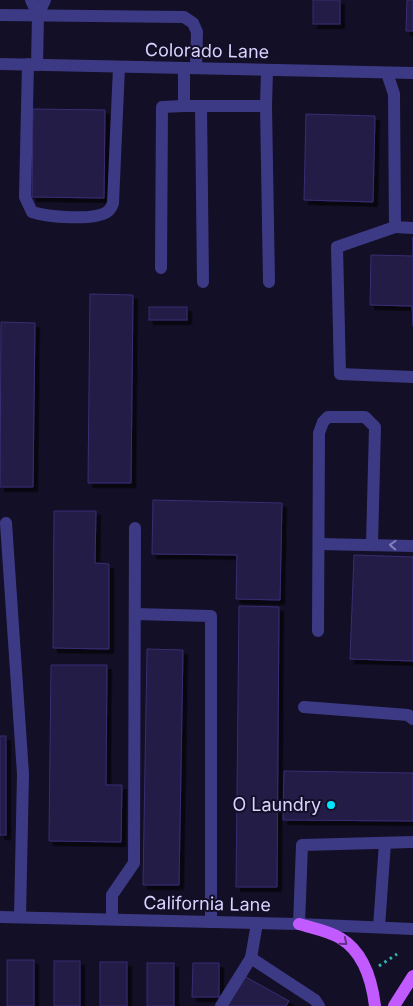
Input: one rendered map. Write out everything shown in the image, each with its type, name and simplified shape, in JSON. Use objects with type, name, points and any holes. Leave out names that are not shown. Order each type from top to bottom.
[{"type":"main road","points":[[299,924],[341,938],[360,957],[372,985],[376,1006]]},
{"type":"main road","points":[[394,1006],[413,976]]},
{"type":"street","points":[[31,0],[38,15]]},
{"type":"street","points":[[44,0],[38,15],[32,65],[25,197],[32,212],[46,216],[98,216],[108,212],[114,203],[119,67]]},
{"type":"street","points":[[0,14],[184,17],[193,23],[196,32],[184,106]]},
{"type":"street","name":"Colorado Lane","points":[[0,64],[413,74]]},
{"type":"street","points":[[267,70],[269,282]]},
{"type":"street","points":[[387,73],[394,94],[395,228]]},
{"type":"street","points":[[201,106],[203,282]]},
{"type":"street","points":[[161,268],[162,107],[266,106]]},
{"type":"street","points":[[413,228],[395,228],[337,246],[340,374],[413,377]]},
{"type":"street","points":[[318,631],[320,544],[319,433],[323,422],[328,417],[365,417],[375,427],[372,544]]},
{"type":"street","points":[[6,523],[22,774],[20,917]]},
{"type":"street","points":[[112,919],[112,895],[134,863],[135,528]]},
{"type":"street","points":[[320,544],[413,546]]},
{"type":"street","points":[[135,614],[211,616],[211,922]]},
{"type":"street","points":[[304,707],[408,715],[413,719]]},
{"type":"street","points":[[299,924],[302,846],[413,842]]},
{"type":"street","points":[[379,927],[385,843]]},
{"type":"street","name":"California Lane","points":[[0,917],[299,924],[413,929]]},
{"type":"street","points":[[221,1006],[251,958],[257,923]]},
{"type":"street","points":[[251,958],[315,1000],[319,1006]]},
{"type":"path","points":[[374,968],[397,957]]},
{"type":"building","points":[[313,0],[340,0],[340,24],[313,24]]},
{"type":"building","points":[[407,0],[413,0],[413,31],[406,31]]},
{"type":"building","points":[[33,109],[105,110],[104,198],[32,197]]},
{"type":"building","points":[[306,114],[375,116],[373,202],[304,200]]},
{"type":"building","points":[[371,255],[413,256],[413,326],[412,306],[370,305]]},
{"type":"building","points":[[90,294],[133,295],[131,483],[88,483]]},
{"type":"building","points":[[149,307],[187,307],[187,320],[149,320]]},
{"type":"building","points":[[1,322],[35,323],[33,487],[0,487]]},
{"type":"building","points":[[153,500],[282,503],[280,600],[236,599],[237,555],[152,554]]},
{"type":"building","points":[[54,511],[96,511],[95,563],[109,564],[109,649],[53,648]]},
{"type":"building","points":[[354,555],[413,557],[413,661],[350,659]]},
{"type":"building","points":[[239,606],[279,607],[277,887],[236,887]]},
{"type":"building","points":[[147,649],[183,650],[179,885],[143,885]]},
{"type":"building","points":[[51,665],[107,665],[106,785],[122,785],[121,842],[49,841]]},
{"type":"building","points":[[0,736],[6,736],[6,835],[0,835]]},
{"type":"building","points":[[284,771],[413,773],[413,821],[283,820]]},
{"type":"building","points":[[7,960],[34,960],[34,1006],[7,1006]]},
{"type":"building","points":[[54,961],[80,961],[80,1006],[54,1006]]},
{"type":"building","points":[[100,962],[127,962],[127,1006],[100,1006]]},
{"type":"building","points":[[147,963],[174,963],[174,1006],[147,1006]]},
{"type":"building","points":[[193,963],[219,963],[219,997],[192,997]]},
{"type":"building","points":[[244,976],[289,1001],[286,1006],[228,1006]]},
{"type":"place","name":"O Laundry","points":[[331,805]]}]
